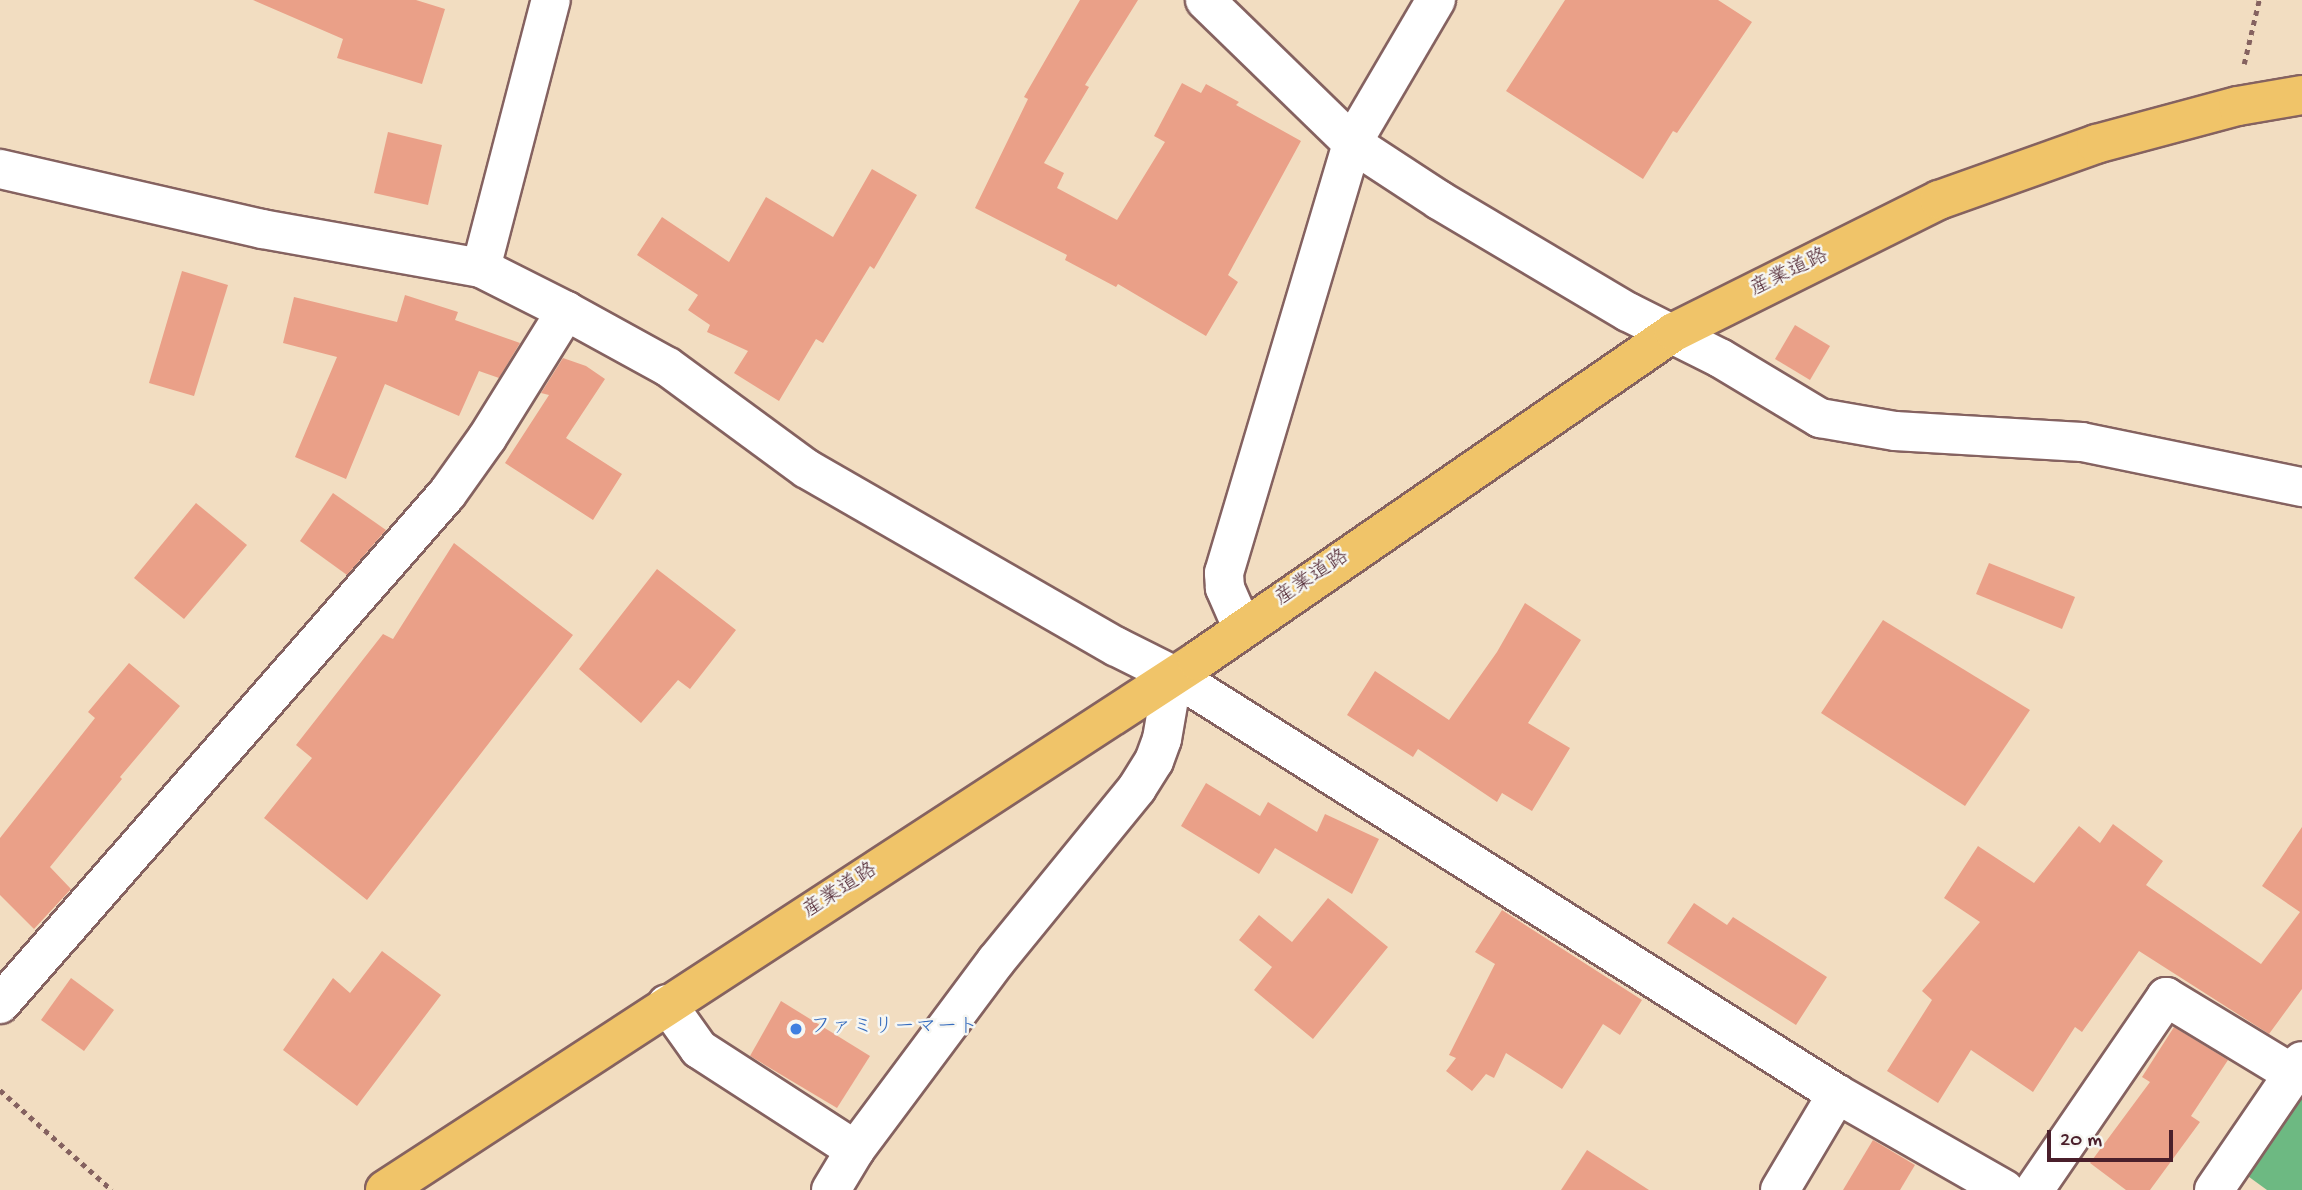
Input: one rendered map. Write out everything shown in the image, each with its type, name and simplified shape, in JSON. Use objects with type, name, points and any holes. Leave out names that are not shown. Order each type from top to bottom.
[{"type":"main road","name":"産業道路","points":[[384,1190],[1173,676],[1674,332],[1939,200],[2096,144],[2238,106],[2302,94]]},
{"type":"street","points":[[481,268],[551,0]]},
{"type":"street","points":[[1205,0],[1352,143],[1439,200],[1616,305],[1674,332],[1820,418],[1895,432],[2082,442],[2302,487]]},
{"type":"street","points":[[1242,627],[1225,588],[1224,573],[1352,143],[1436,0]]},
{"type":"street","points":[[0,169],[262,229],[481,268],[566,311],[668,368],[807,469],[1117,647],[1173,676],[1837,1094],[2005,1190]]},
{"type":"street","points":[[0,1004],[447,494],[487,438],[566,311]]},
{"type":"street","points":[[831,1190],[855,1150],[996,961],[1138,788],[1154,761],[1162,739],[1173,676]]},
{"type":"street","points":[[2034,1190],[2166,997],[2297,1068],[2214,1190]]},
{"type":"street","points":[[667,1004],[699,1049],[855,1150]]},
{"type":"street","points":[[1780,1190],[1837,1094]]},
{"type":"path","points":[[2238,106],[2247,45],[2259,0]]},
{"type":"path","points":[[0,1090],[112,1190]]},
{"type":"green space","points":[[2302,1093],[2302,1190],[2267,1190],[2245,1174]]},
{"type":"building","points":[[253,0],[416,0],[445,9],[422,84],[337,58],[343,39]]},
{"type":"building","points":[[1080,0],[1138,0],[1085,85],[1089,87],[1044,163],[1064,173],[1057,188],[1117,220],[1165,142],[1154,136],[1182,83],[1201,93],[1206,84],[1239,102],[1236,105],[1301,141],[1228,275],[1238,282],[1206,336],[1118,284],[1116,287],[1065,260],[1067,255],[975,208],[1028,99],[1024,97]]},
{"type":"building","points":[[1565,0],[1718,0],[1752,22],[1677,133],[1673,131],[1643,179],[1506,91]]},
{"type":"building","points":[[388,132],[442,145],[428,205],[374,193]]},
{"type":"building","points":[[872,169],[917,195],[874,269],[870,266],[823,343],[816,339],[779,401],[734,373],[748,351],[707,332],[710,325],[688,310],[698,295],[637,255],[662,217],[729,262],[766,197],[833,237]]},
{"type":"building","points":[[182,271],[228,285],[194,396],[149,383]]},
{"type":"building","points":[[405,295],[458,312],[455,320],[520,343],[499,378],[479,371],[459,416],[385,384],[346,479],[295,457],[337,357],[283,343],[294,297],[397,322]]},
{"type":"building","points":[[1795,325],[1830,346],[1810,380],[1775,359]]},
{"type":"building","points":[[563,358],[586,366],[605,379],[566,438],[622,474],[593,520],[505,463],[549,395],[541,393]]},
{"type":"building","points":[[333,493],[386,530],[347,575],[300,541]]},
{"type":"building","points":[[196,503],[247,545],[184,619],[134,578]]},
{"type":"building","points":[[454,543],[573,635],[367,900],[264,818],[312,758],[296,745],[383,634],[393,639]]},
{"type":"building","points":[[1989,563],[2075,597],[2062,629],[1976,594]]},
{"type":"building","points":[[657,569],[736,630],[690,689],[678,680],[641,723],[579,669]]},
{"type":"building","points":[[1525,603],[1581,640],[1528,723],[1570,748],[1532,811],[1502,793],[1497,802],[1418,749],[1413,757],[1347,715],[1375,671],[1449,720],[1497,652]]},
{"type":"building","points":[[1883,620],[2030,710],[1965,806],[1821,713]]},
{"type":"building","points":[[129,663],[180,706],[50,867],[71,889],[34,929],[0,895],[0,838],[95,718],[88,712]]},
{"type":"building","points":[[1206,783],[1260,816],[1268,802],[1317,832],[1325,814],[1379,839],[1352,894],[1275,848],[1259,874],[1181,826]]},
{"type":"building","points":[[2113,824],[2163,861],[2146,885],[2261,964],[2300,912],[2262,886],[2302,827],[2302,989],[2269,1034],[2139,951],[2082,1032],[2075,1027],[2033,1092],[1971,1050],[1938,1103],[1887,1071],[1932,1000],[1922,991],[1980,922],[1944,898],[1978,846],[2034,883],[2079,826],[2100,843]]},
{"type":"building","points":[[1328,898],[1388,947],[1313,1039],[1254,990],[1272,967],[1239,940],[1259,915],[1292,942]]},
{"type":"building","points":[[1694,903],[1727,925],[1733,917],[1827,977],[1796,1025],[1667,943]]},
{"type":"building","points":[[1502,910],[1642,1000],[1620,1035],[1603,1024],[1562,1089],[1506,1053],[1494,1078],[1486,1074],[1472,1091],[1446,1071],[1456,1058],[1449,1055],[1495,964],[1475,952]]},
{"type":"building","points":[[382,951],[441,995],[357,1106],[283,1050],[333,978],[350,993]]},
{"type":"building","points":[[71,978],[114,1010],[84,1051],[41,1020]]},
{"type":"building","name":"ファミリーマート","points":[[781,1001],[870,1056],[837,1108],[750,1056]]},
{"type":"building","points":[[2174,1027],[2228,1060],[2191,1116],[2200,1122],[2150,1190],[2126,1190],[2090,1163],[2150,1082],[2142,1077]]},
{"type":"building","points":[[1873,1140],[1915,1165],[1900,1190],[1843,1190]]},
{"type":"building","points":[[1587,1150],[1649,1190],[1561,1190]]},
{"type":"place","name":"ファミリーマート","points":[[796,1029]]}]
